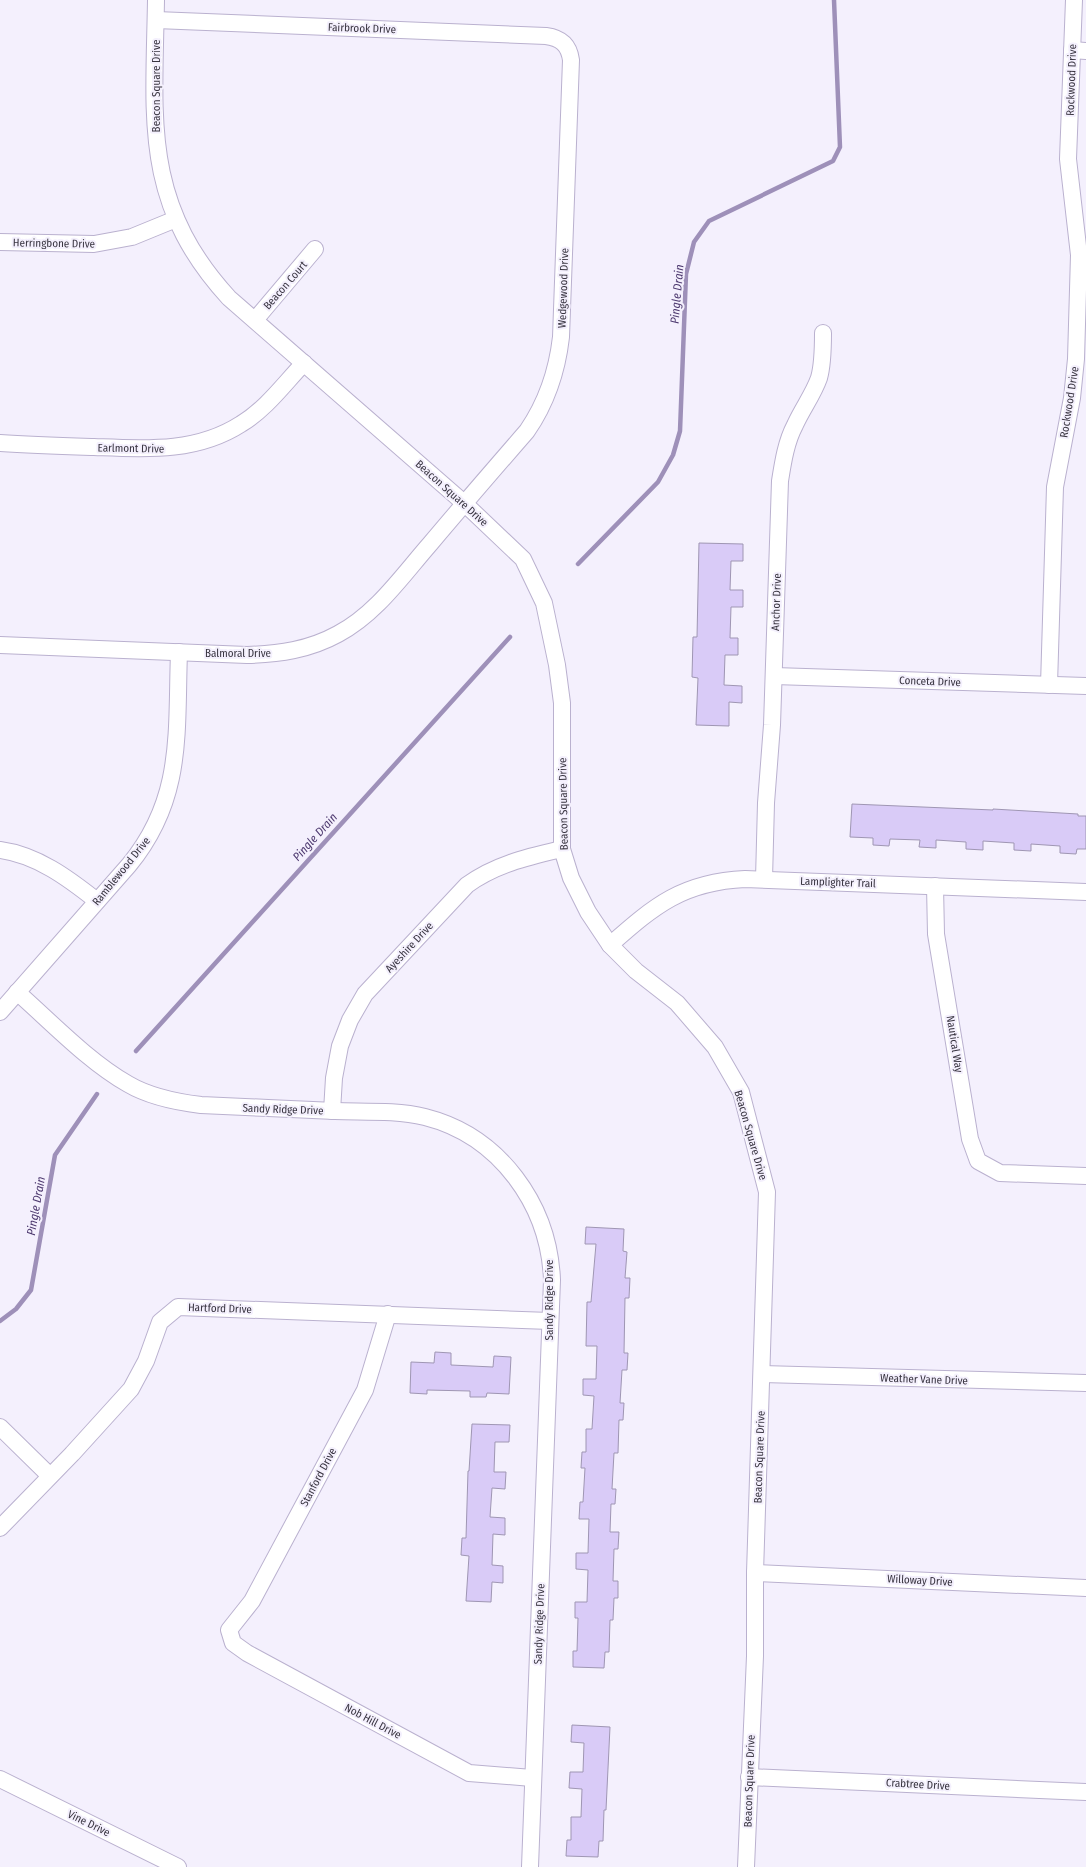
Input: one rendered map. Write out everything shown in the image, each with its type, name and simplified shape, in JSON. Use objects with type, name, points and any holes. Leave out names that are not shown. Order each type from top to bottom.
[{"type":"street","name":"Beacon Square Drive","points":[[156,0],[154,104],[156,140],[164,186],[176,219],[199,261],[229,298],[464,503],[523,559],[544,603],[557,665],[562,703],[562,849],[578,894],[594,923],[610,945],[636,971],[677,1004],[715,1047],[741,1092],[767,1192],[755,1573],[755,1656],[746,1867]]},
{"type":"street","name":"Rockwood Drive","points":[[1049,685],[1055,487],[1072,398],[1076,359],[1079,255],[1068,159],[1079,51],[1074,0]]},
{"type":"street","name":"Fairbrook Drive","points":[[156,20],[546,36],[554,37],[566,44]]},
{"type":"street","name":"Wedgewood Drive","points":[[464,503],[527,431],[536,418],[551,387],[556,371],[561,337],[570,68],[570,54],[566,44]]},
{"type":"street","name":"Herringbone Drive","points":[[0,242],[94,244],[132,237],[176,219]]},
{"type":"street","name":"Beacon Court","points":[[254,320],[316,249]]},
{"type":"street","name":"Anchor Drive","points":[[764,880],[766,803],[774,676],[779,503],[783,460],[794,426],[815,389],[819,378],[822,364],[823,333]]},
{"type":"street","name":"Earlmont Drive","points":[[0,443],[154,449],[191,445],[225,433],[251,418],[268,403],[304,363]]},
{"type":"street","name":"Balmoral Drive","points":[[0,645],[247,655],[286,653],[322,642],[338,634],[364,616],[386,594],[464,503]]},
{"type":"street","name":"Ramblewood Drive","points":[[0,1012],[129,865],[150,838],[158,823],[169,793],[175,760],[179,652]]},
{"type":"street","name":"Conceta Drive","points":[[774,676],[1086,686]]},
{"type":"street","name":"Ayeshire Drive","points":[[332,1111],[334,1078],[340,1046],[350,1020],[365,994],[467,885],[479,876],[515,860],[562,849]]},
{"type":"street","points":[[0,850],[21,854],[52,869],[97,901]]},
{"type":"street","name":"Lamplighter Trail","points":[[610,945],[645,914],[675,895],[710,883],[729,880],[1086,892]]},
{"type":"street","name":"Nautical Way","points":[[935,886],[936,934],[970,1139],[978,1160],[1000,1173],[1015,1175],[1086,1176]]},
{"type":"street","name":"Sandy Ridge Drive","points":[[17,992],[106,1070],[129,1085],[145,1092],[182,1103],[201,1105],[387,1112],[425,1117],[443,1123],[471,1138],[503,1161],[526,1190],[535,1208],[547,1242],[551,1269],[530,1867]]},
{"type":"street","name":"Hartford Drive","points":[[0,1528],[131,1389],[146,1361],[160,1322],[178,1307],[550,1321]]},
{"type":"street","name":"Stanford Drive","points":[[229,1630],[252,1601],[365,1390],[388,1314]]},
{"type":"street","name":"Weather Vane Drive","points":[[762,1374],[1086,1383]]},
{"type":"street","points":[[0,1426],[50,1476]]},
{"type":"street","name":"Willoway Drive","points":[[755,1573],[1086,1588]]},
{"type":"street","name":"Nob Hill Drive","points":[[229,1630],[233,1643],[247,1652],[470,1773],[532,1778]]},
{"type":"street","name":"Crabtree Drive","points":[[749,1777],[1086,1792]]},
{"type":"street","name":"Vine Drive","points":[[0,1779],[153,1861],[178,1867]]},
{"type":"building","points":[[699,543],[743,544],[743,561],[731,561],[730,590],[743,590],[743,607],[731,607],[730,638],[738,638],[738,655],[725,655],[724,685],[742,686],[742,703],[729,702],[729,726],[696,725],[698,678],[692,677],[693,637],[697,637]]},
{"type":"building","points":[[852,804],[993,809],[1078,814],[1078,816],[1086,816],[1086,849],[1077,849],[1076,854],[1060,853],[1060,846],[1031,844],[1031,851],[1014,850],[1014,843],[983,841],[983,850],[966,849],[966,842],[936,840],[936,848],[919,847],[920,840],[890,839],[889,846],[873,845],[873,838],[850,837]]},
{"type":"building","points":[[586,1227],[624,1229],[623,1251],[627,1252],[625,1278],[630,1278],[629,1298],[625,1298],[624,1353],[628,1353],[627,1370],[622,1370],[620,1403],[624,1403],[623,1420],[619,1420],[618,1453],[614,1453],[612,1489],[616,1489],[615,1504],[611,1504],[610,1532],[619,1532],[618,1549],[614,1549],[613,1581],[618,1581],[618,1598],[614,1598],[613,1620],[610,1620],[609,1652],[605,1652],[604,1668],[573,1667],[573,1651],[577,1651],[578,1618],[575,1618],[575,1602],[587,1602],[588,1570],[576,1569],[576,1553],[588,1553],[589,1519],[579,1519],[580,1502],[583,1502],[585,1468],[581,1468],[582,1452],[586,1452],[586,1429],[592,1429],[594,1396],[583,1395],[583,1379],[596,1379],[597,1346],[586,1346],[587,1302],[591,1302],[596,1244],[585,1244]]},
{"type":"building","points":[[435,1352],[451,1353],[451,1365],[493,1367],[494,1356],[511,1357],[509,1394],[487,1393],[486,1397],[470,1397],[470,1391],[427,1390],[427,1394],[410,1393],[411,1362],[434,1363]]},
{"type":"building","points":[[472,1424],[510,1425],[509,1442],[495,1442],[494,1472],[506,1472],[505,1489],[492,1488],[490,1517],[505,1518],[505,1535],[493,1534],[492,1565],[503,1566],[503,1583],[492,1582],[491,1602],[466,1601],[469,1556],[461,1555],[462,1538],[466,1538],[468,1471]]},
{"type":"building","points":[[572,1725],[610,1727],[606,1810],[604,1810],[603,1841],[599,1841],[598,1857],[566,1856],[567,1840],[571,1840],[571,1817],[581,1817],[582,1789],[569,1788],[570,1772],[583,1772],[584,1743],[571,1742]]},
{"type":"waterway","name":"Pingle Drain","points":[[578,564],[658,482],[673,455],[680,431],[686,274],[694,242],[709,221],[833,161],[840,147],[834,0]]},
{"type":"waterway","name":"Pingle Drain","points":[[136,1051],[510,637]]},
{"type":"waterway","name":"Pingle Drain","points":[[0,1321],[16,1309],[31,1290],[55,1155],[97,1094]]}]
